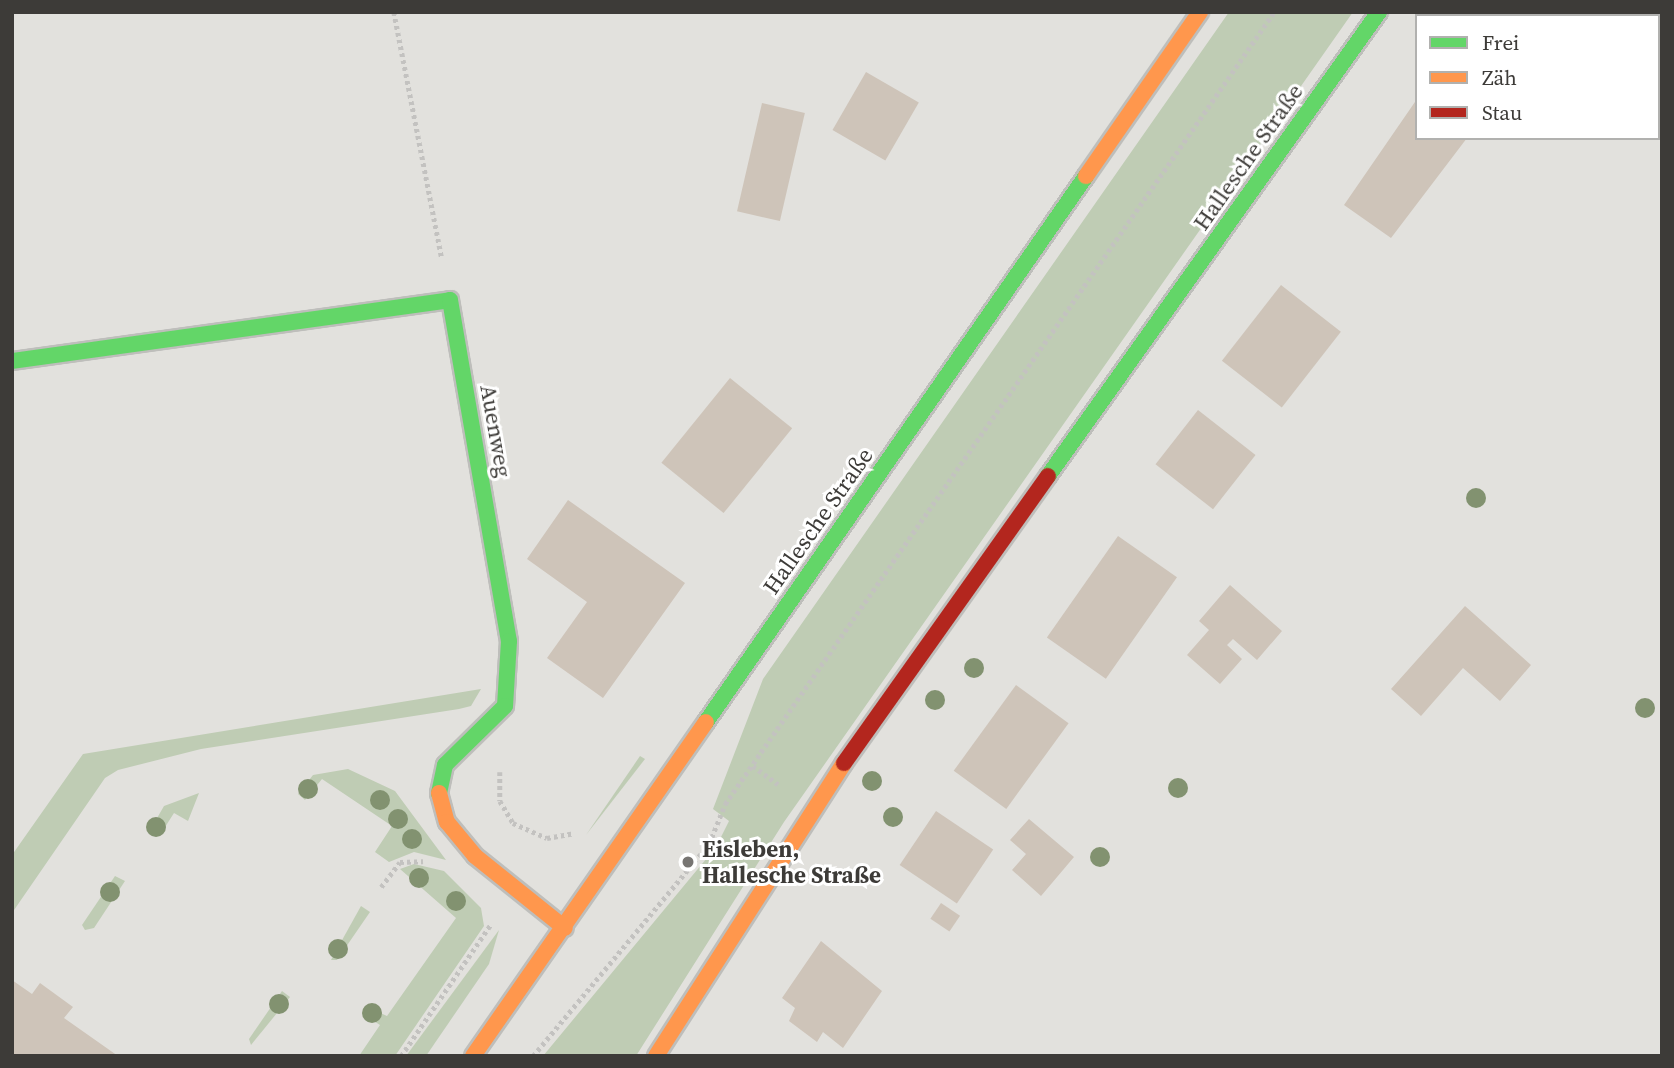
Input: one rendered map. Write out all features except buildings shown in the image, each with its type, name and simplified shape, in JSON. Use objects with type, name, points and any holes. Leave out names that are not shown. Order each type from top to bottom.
[{"type":"street","name":"Hallesche Straße","points":[[473,1056],[565,928],[1200,12]]},
{"type":"street","name":"Hallesche Straße","points":[[656,1056],[812,808],[1379,12]]},
{"type":"street","points":[[12,360],[450,300]]},
{"type":"street","name":"Auenweg","points":[[450,300],[509,640],[505,706],[445,765],[438,799],[460,839],[521,894],[565,928]]},
{"type":"path","points":[[394,12],[450,300]]},
{"type":"path","points":[[533,1056],[709,844],[725,804],[1274,12]]},
{"type":"path","points":[[502,763],[498,789],[513,823],[547,838],[584,828]]},
{"type":"path","points":[[381,887],[396,866]]},
{"type":"path","points":[[401,1056],[492,924],[521,894]]},
{"type":"green space","points":[[1229,12],[1353,12],[784,822],[636,1056],[543,1056],[716,847],[729,821],[713,809],[763,679]]},
{"type":"green space","points":[[481,689],[471,706],[459,709],[201,749],[118,770],[105,778],[12,913],[12,855],[83,754]]},
{"type":"green space","points":[[640,756],[645,759],[586,835]]},
{"type":"green space","points":[[348,769],[395,791],[446,860],[414,852],[389,862],[375,852],[392,826],[322,779],[305,800],[298,794],[313,775]]},
{"type":"green space","points":[[199,793],[188,821],[174,813],[160,835],[149,832],[164,806]]},
{"type":"green space","points":[[414,864],[444,871],[481,908],[484,926],[395,1056],[359,1056],[380,1025],[363,1014],[365,1006],[387,1016],[456,918],[400,869]]},
{"type":"green space","points":[[115,876],[125,881],[94,928],[85,930],[82,925]]},
{"type":"green space","points":[[361,906],[370,912],[337,960],[331,960]]},
{"type":"green space","points":[[499,930],[489,964],[426,1056],[406,1056]]},
{"type":"green space","points":[[282,991],[290,997],[251,1045],[249,1039]]},
{"type":"traffic: fast","points":[[1048,476],[1379,12]]},
{"type":"traffic: fast","points":[[706,722],[1086,176]]},
{"type":"traffic: fast","points":[[12,361],[450,300],[509,641],[505,706],[445,765],[439,793]]},
{"type":"traffic: slow","points":[[1086,176],[1200,12]]},
{"type":"traffic: slow","points":[[473,1056],[706,722]]},
{"type":"traffic: slow","points":[[656,1056],[844,763]]},
{"type":"traffic: slow","points":[[439,793],[447,822],[475,856],[565,928]]},
{"type":"traffic: jam","points":[[844,763],[1048,476]]},
{"type":"place","name":"Eisleben, Hallesche Straße","points":[[688,862]]}]
